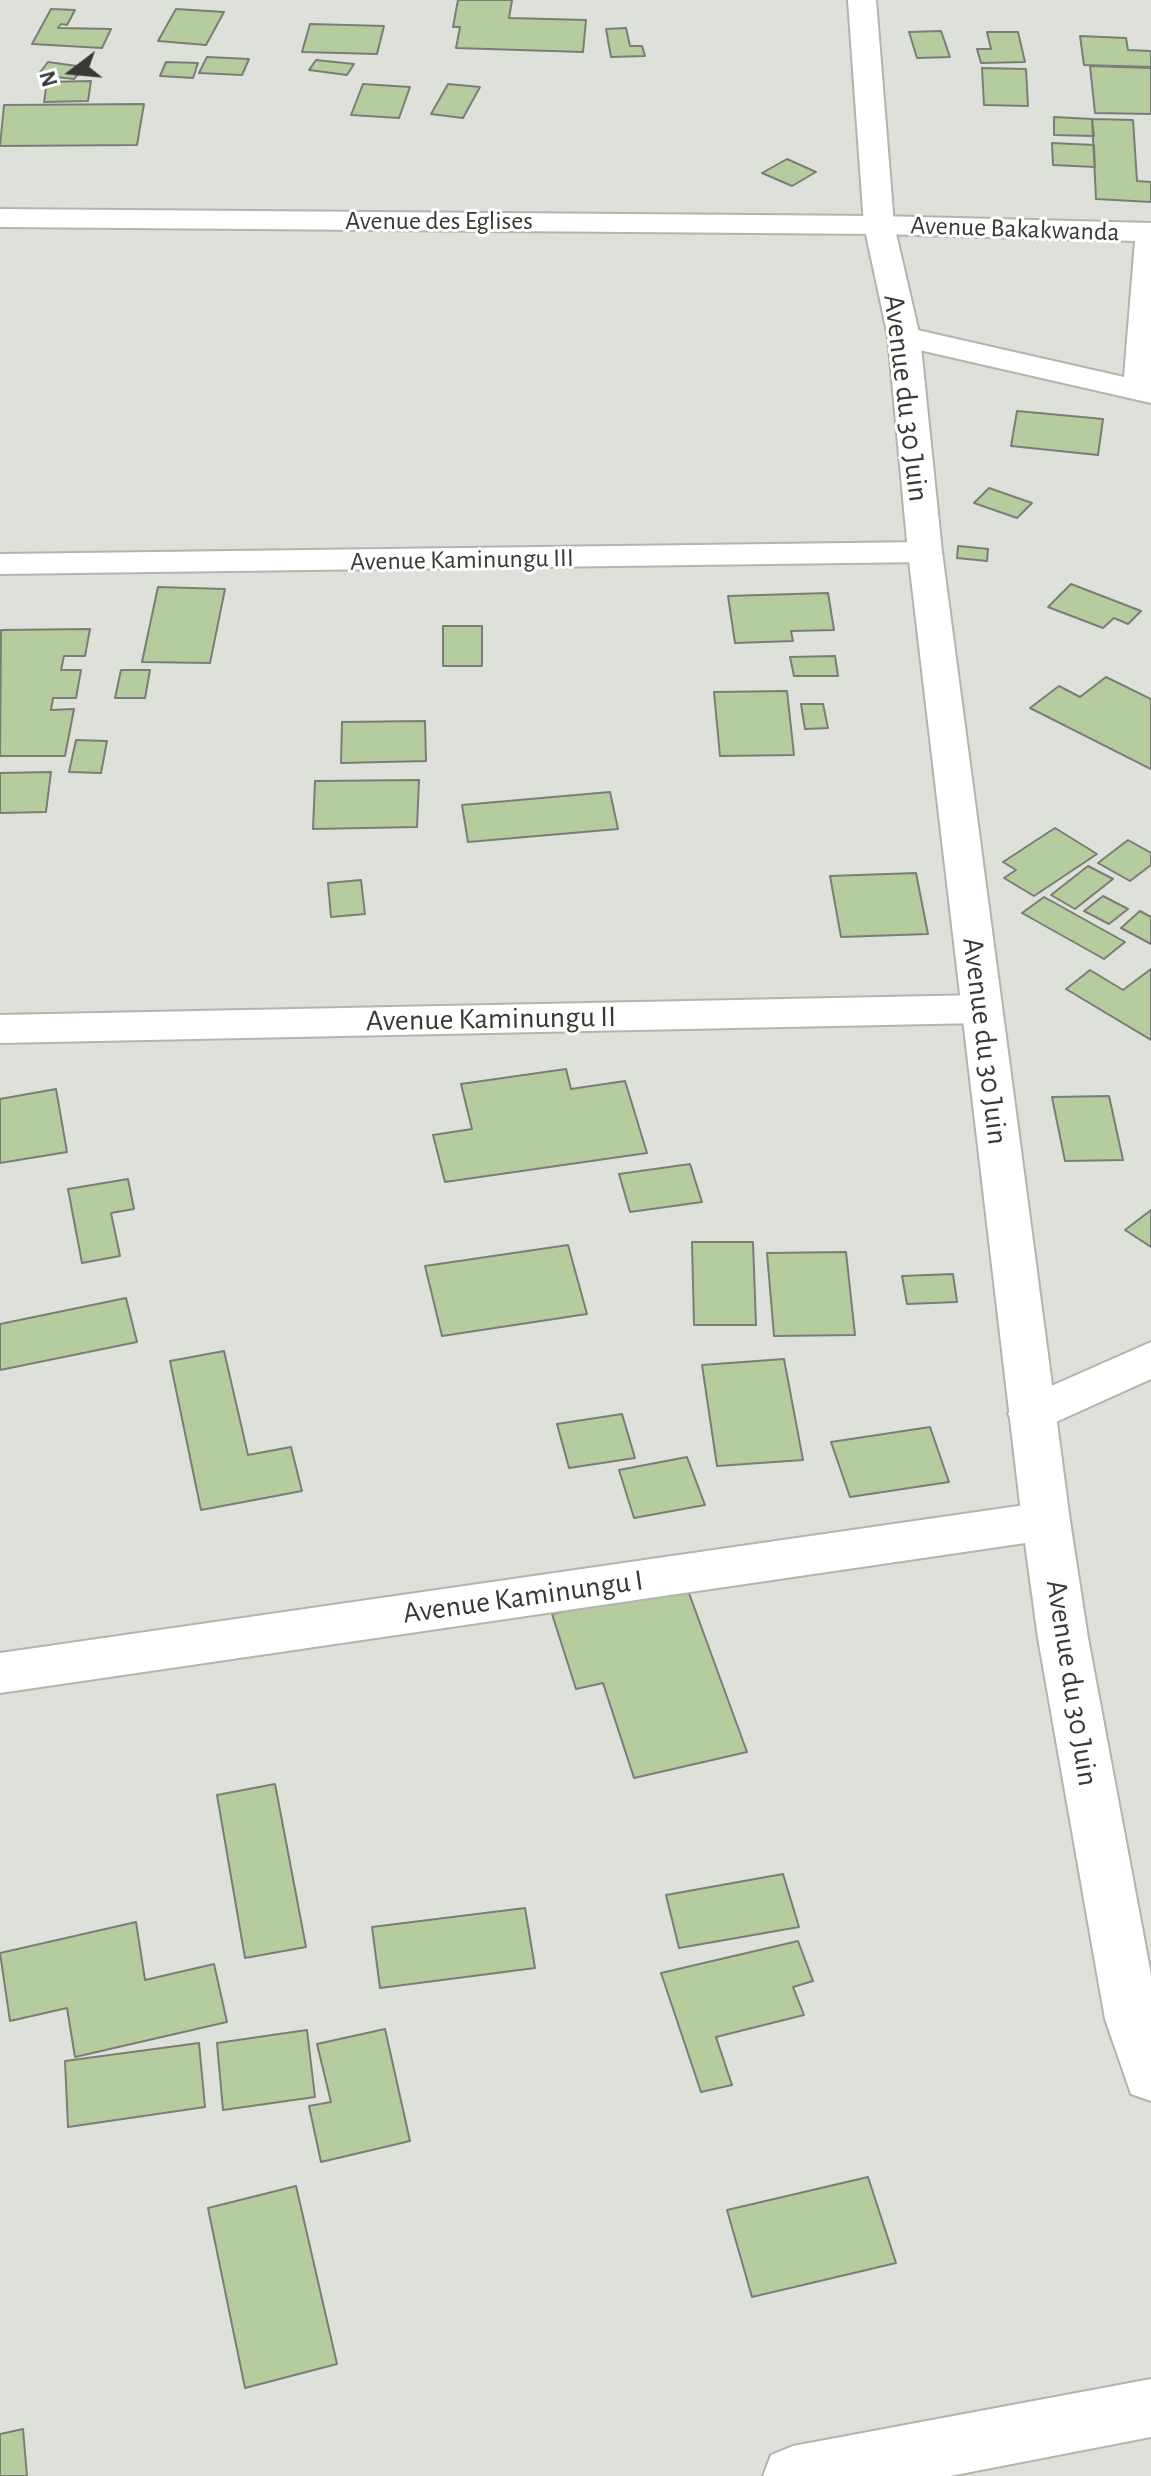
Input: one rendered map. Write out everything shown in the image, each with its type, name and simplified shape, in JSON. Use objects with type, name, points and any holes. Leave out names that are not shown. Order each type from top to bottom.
[{"type":"street","name":"Avenue du 30 Juin","points":[[862,0],[879,225],[904,337],[925,552],[1031,1414],[1063,1638],[1126,1988],[1132,2019],[1151,2076]]},
{"type":"street","name":"Avenue des Eglises","points":[[0,218],[879,225]]},
{"type":"street","name":"Avenue Bakakwanda","points":[[879,225],[1151,232]]},
{"type":"street","points":[[904,337],[1145,392],[1151,232]]},
{"type":"street","name":"Avenue Kaminungu III","points":[[0,564],[341,562],[925,552]]},
{"type":"street","name":"Avenue Kaminungu II","points":[[0,1029],[981,1009]]},
{"type":"street","points":[[1031,1414],[1151,1359]]},
{"type":"street","name":"Avenue Kaminungu I","points":[[0,1673],[1046,1521]]},
{"type":"street","points":[[793,2476],[1151,2408]]},
{"type":"building","points":[[458,0],[512,0],[509,18],[586,20],[583,52],[456,48],[460,27],[453,27]]},
{"type":"building","points":[[51,9],[75,10],[67,25],[61,24],[58,28],[111,29],[102,48],[32,44]]},
{"type":"building","points":[[176,9],[224,12],[206,45],[158,41]]},
{"type":"building","points":[[310,24],[384,26],[377,54],[302,52]]},
{"type":"building","points":[[626,28],[630,46],[642,46],[645,56],[611,57],[606,29]]},
{"type":"building","points":[[941,31],[950,57],[917,58],[909,32]]},
{"type":"building","points":[[987,32],[1018,32],[1025,62],[981,63],[977,49],[991,49]]},
{"type":"building","points":[[1080,36],[1126,38],[1128,50],[1151,51],[1151,67],[1084,65]]},
{"type":"building","points":[[207,57],[249,59],[242,75],[199,73]]},
{"type":"building","points":[[316,60],[354,64],[347,75],[309,70]]},
{"type":"building","points":[[48,62],[84,67],[74,79],[38,75]]},
{"type":"building","points":[[166,62],[198,63],[193,78],[160,76]]},
{"type":"building","points":[[1090,66],[1151,68],[1151,114],[1095,113]]},
{"type":"building","points":[[982,68],[1026,69],[1028,106],[984,105]]},
{"type":"building","points":[[91,81],[88,101],[44,102],[47,82]]},
{"type":"building","points":[[363,84],[410,87],[399,118],[351,115]]},
{"type":"building","points":[[448,84],[480,87],[463,118],[431,114]]},
{"type":"building","points":[[144,104],[137,145],[0,146],[4,105]]},
{"type":"building","points":[[1054,117],[1092,119],[1094,136],[1054,135]]},
{"type":"building","points":[[1092,119],[1133,120],[1137,181],[1151,182],[1151,202],[1096,199]]},
{"type":"building","points":[[1052,143],[1094,145],[1095,167],[1053,165]]},
{"type":"building","points":[[787,159],[816,172],[792,186],[762,173]]},
{"type":"building","points":[[1017,411],[1103,419],[1098,455],[1011,446]]},
{"type":"building","points":[[989,488],[1032,503],[1017,518],[974,503]]},
{"type":"building","points":[[958,546],[988,549],[987,561],[957,558]]},
{"type":"building","points":[[1071,584],[1141,611],[1128,624],[1114,618],[1103,628],[1048,607]]},
{"type":"building","points":[[158,587],[225,589],[210,663],[142,662]]},
{"type":"building","points":[[828,593],[834,630],[791,631],[793,641],[735,643],[728,596]]},
{"type":"building","points":[[443,626],[482,626],[482,666],[443,666]]},
{"type":"building","points":[[90,629],[85,656],[64,656],[61,670],[81,670],[76,698],[53,698],[51,710],[74,709],[65,756],[0,756],[1,630]]},
{"type":"building","points":[[835,656],[838,676],[794,676],[790,657]]},
{"type":"building","points":[[121,670],[150,670],[145,698],[115,698]]},
{"type":"building","points":[[1106,677],[1151,699],[1151,769],[1030,708],[1059,686],[1080,697]]},
{"type":"building","points":[[787,691],[794,755],[720,756],[714,692]]},
{"type":"building","points":[[801,704],[823,704],[828,728],[805,729]]},
{"type":"building","points":[[425,721],[426,761],[341,763],[342,722]]},
{"type":"building","points":[[76,740],[107,741],[101,773],[69,772]]},
{"type":"building","points":[[51,772],[46,812],[0,813],[0,773]]},
{"type":"building","points":[[419,780],[417,827],[313,829],[315,781]]},
{"type":"building","points":[[610,792],[618,829],[468,842],[462,805]]},
{"type":"building","points":[[1055,828],[1097,854],[1034,896],[1004,878],[1016,870],[1003,862]]},
{"type":"building","points":[[1128,840],[1151,853],[1151,865],[1130,881],[1098,863]]},
{"type":"building","points":[[1088,866],[1113,879],[1075,909],[1051,895]]},
{"type":"building","points":[[916,873],[928,934],[841,937],[830,876]]},
{"type":"building","points":[[361,880],[365,914],[331,917],[328,883]]},
{"type":"building","points":[[1103,896],[1128,909],[1109,924],[1084,911]]},
{"type":"building","points":[[1044,897],[1125,942],[1104,959],[1022,913]]},
{"type":"building","points":[[1140,911],[1151,917],[1151,944],[1121,928]]},
{"type":"building","points":[[1151,969],[1151,1040],[1066,989],[1090,970],[1123,990]]},
{"type":"building","points":[[566,1069],[571,1089],[625,1081],[647,1153],[445,1182],[433,1135],[472,1129],[461,1084]]},
{"type":"building","points":[[56,1089],[67,1152],[0,1163],[0,1099]]},
{"type":"building","points":[[1109,1096],[1123,1160],[1065,1161],[1052,1097]]},
{"type":"building","points":[[690,1164],[702,1202],[630,1212],[619,1174]]},
{"type":"building","points":[[128,1179],[134,1209],[111,1213],[120,1256],[82,1263],[68,1189]]},
{"type":"building","points":[[1151,1210],[1151,1247],[1125,1230]]},
{"type":"building","points":[[692,1242],[753,1242],[756,1325],[694,1325]]},
{"type":"building","points":[[568,1245],[587,1314],[442,1336],[425,1266]]},
{"type":"building","points":[[846,1252],[855,1335],[774,1336],[767,1253]]},
{"type":"building","points":[[953,1274],[957,1302],[907,1304],[902,1276]]},
{"type":"building","points":[[126,1298],[137,1342],[0,1370],[0,1324]]},
{"type":"building","points":[[224,1351],[248,1455],[291,1447],[302,1491],[201,1510],[170,1361]]},
{"type":"building","points":[[784,1359],[803,1460],[717,1466],[702,1365]]},
{"type":"building","points":[[622,1414],[635,1458],[569,1468],[557,1424]]},
{"type":"building","points":[[930,1427],[949,1482],[850,1497],[831,1442]]},
{"type":"building","points":[[687,1457],[705,1505],[634,1518],[619,1470]]},
{"type":"building","points":[[686,1585],[747,1752],[634,1778],[603,1683],[576,1689],[552,1614]]},
{"type":"building","points":[[275,1784],[306,1947],[245,1958],[217,1795]]},
{"type":"building","points":[[783,1874],[799,1927],[679,1948],[666,1895]]},
{"type":"building","points":[[525,1908],[535,1968],[380,1988],[372,1927]]},
{"type":"building","points":[[136,1922],[145,1980],[214,1964],[227,2022],[75,2057],[67,2008],[10,2021],[0,1953]]},
{"type":"building","points":[[798,1941],[813,1981],[793,1987],[804,2015],[716,2037],[732,2085],[701,2092],[661,1973]]},
{"type":"building","points":[[385,2029],[410,2141],[321,2162],[309,2106],[331,2102],[317,2044]]},
{"type":"building","points":[[307,2030],[315,2097],[223,2110],[217,2043]]},
{"type":"building","points":[[199,2043],[205,2107],[68,2127],[65,2061]]},
{"type":"building","points":[[868,2177],[896,2263],[752,2297],[727,2210]]},
{"type":"building","points":[[296,2186],[337,2364],[245,2388],[208,2208]]},
{"type":"building","points":[[23,2429],[27,2476],[0,2476],[0,2434]]}]
